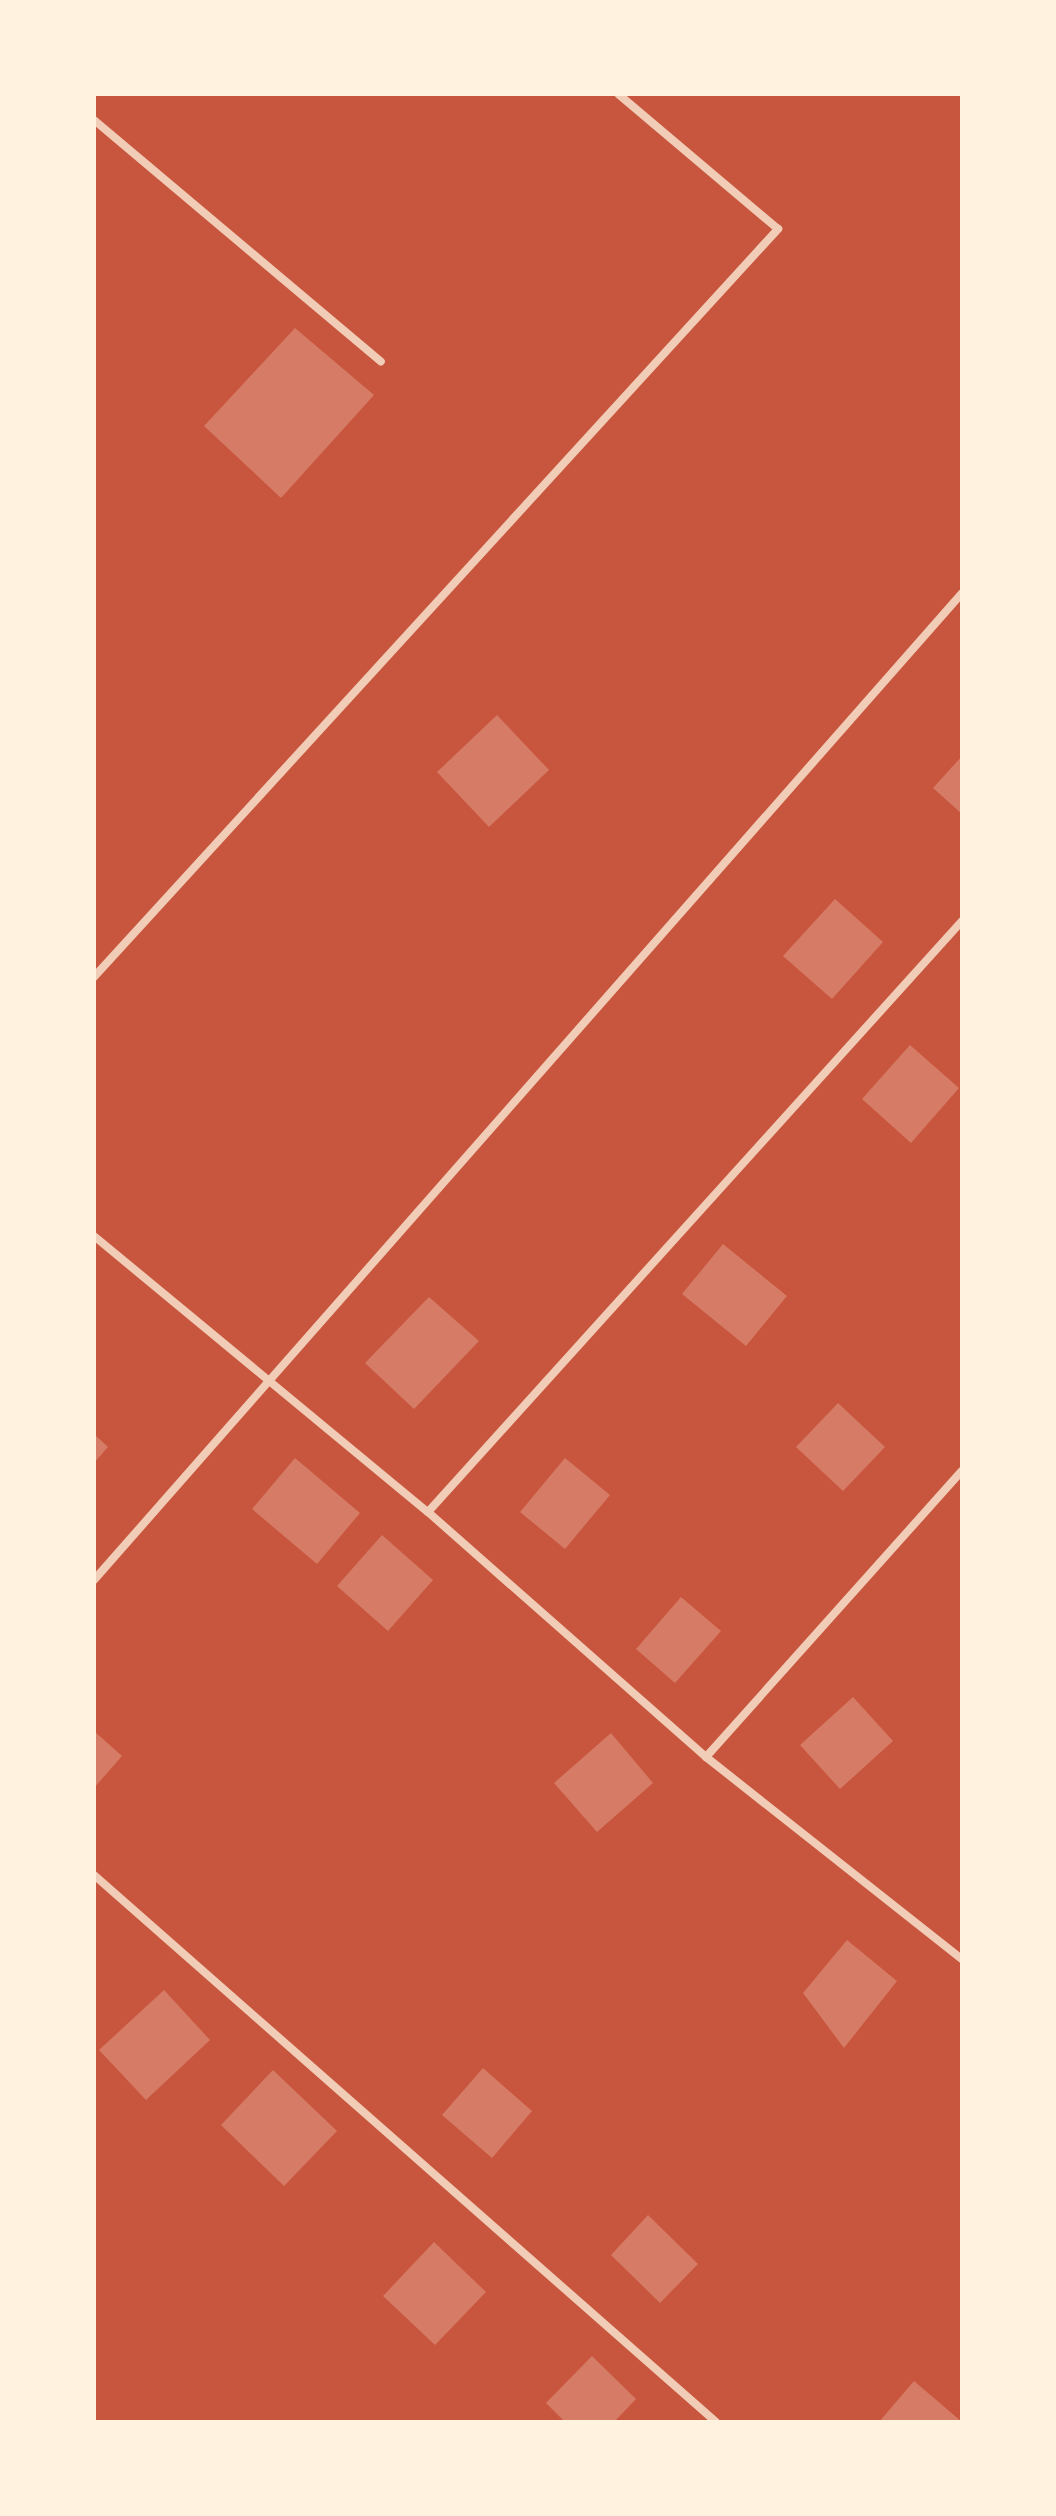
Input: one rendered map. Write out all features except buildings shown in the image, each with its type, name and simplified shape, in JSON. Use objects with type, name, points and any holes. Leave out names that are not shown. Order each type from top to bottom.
[{"type":"street","points":[[94,977],[778,229],[618,94]]},
{"type":"street","points":[[94,120],[381,362]]},
{"type":"street","points":[[94,1580],[962,593]]},
{"type":"street","points":[[428,1512],[962,921]]},
{"type":"street","points":[[94,1236],[265,1382],[428,1512],[706,1757],[962,1959]]},
{"type":"street","points":[[706,1757],[962,1471]]},
{"type":"street","points":[[94,1875],[716,2422]]}]
